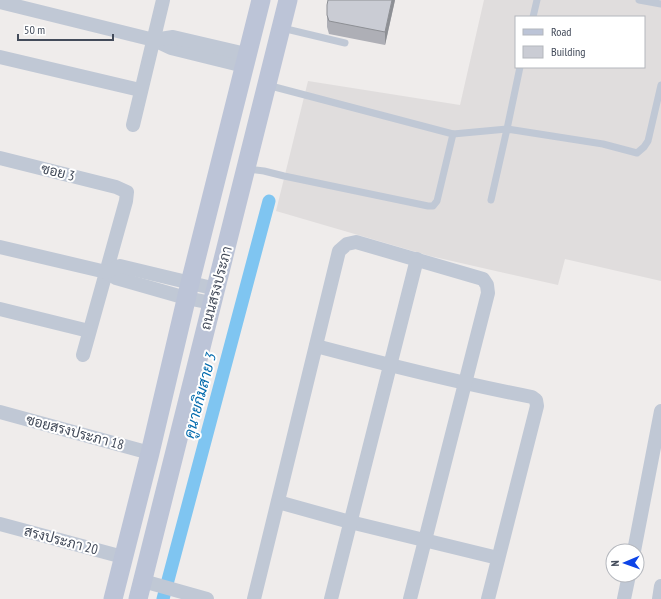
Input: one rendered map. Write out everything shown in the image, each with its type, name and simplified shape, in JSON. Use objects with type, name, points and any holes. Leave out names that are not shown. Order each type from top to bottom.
[{"type":"main road","name":"ถนนสรงประภา","points":[[112,599],[150,453],[188,290],[261,0]]},
{"type":"main road","name":"ถนนสรงประภา","points":[[146,588],[214,296],[256,170],[267,85],[288,0]]},
{"type":"street","points":[[132,125],[163,0]]},
{"type":"street","points":[[0,2],[154,40],[171,48],[245,60]]},
{"type":"street","points":[[0,57],[140,90]]},
{"type":"street","name":"ซอย 3","points":[[0,158],[116,187],[127,192],[126,201],[106,272]]},
{"type":"street","points":[[254,599],[340,251],[347,244],[356,242],[482,279],[487,285],[488,293],[410,599]]},
{"type":"street","points":[[0,247],[106,272],[116,278],[188,290],[214,296]]},
{"type":"street","points":[[331,599],[417,259]]},
{"type":"street","points":[[83,355],[88,331],[106,272]]},
{"type":"street","points":[[0,309],[88,331]]},
{"type":"street","points":[[316,346],[465,384],[532,397],[536,400],[537,406],[488,599]]},
{"type":"street","points":[[636,543],[661,411]]},
{"type":"street","name":"ซอยสรงประภา 18","points":[[0,412],[150,453]]},
{"type":"street","points":[[278,502],[350,522],[498,558]]},
{"type":"street","name":"สรงประภา 20","points":[[0,524],[122,557]]},
{"type":"street","points":[[624,599],[627,583]]},
{"type":"street","points":[[659,599],[661,586]]},
{"type":"street","points":[[146,588],[174,590],[207,599]]},
{"type":"lane","points":[[533,16],[537,0]]},
{"type":"lane","points":[[639,0],[661,4]]},
{"type":"lane","points":[[281,28],[345,43]]},
{"type":"lane","points":[[491,200],[520,68]]},
{"type":"lane","points":[[267,85],[453,134],[507,129],[603,144],[637,153],[648,141],[661,85]]},
{"type":"lane","points":[[256,170],[433,206],[437,201],[453,134]]},
{"type":"shaded area","points":[[484,0],[661,0],[661,281],[565,259],[558,285],[430,256],[276,211],[308,81],[460,105]]},
{"type":"building","points":[[328,0],[392,0],[385,32],[329,21],[327,15]]},
{"type":"waterway","name":"คูนายกิมสาย 3","points":[[163,599],[269,201]]}]
